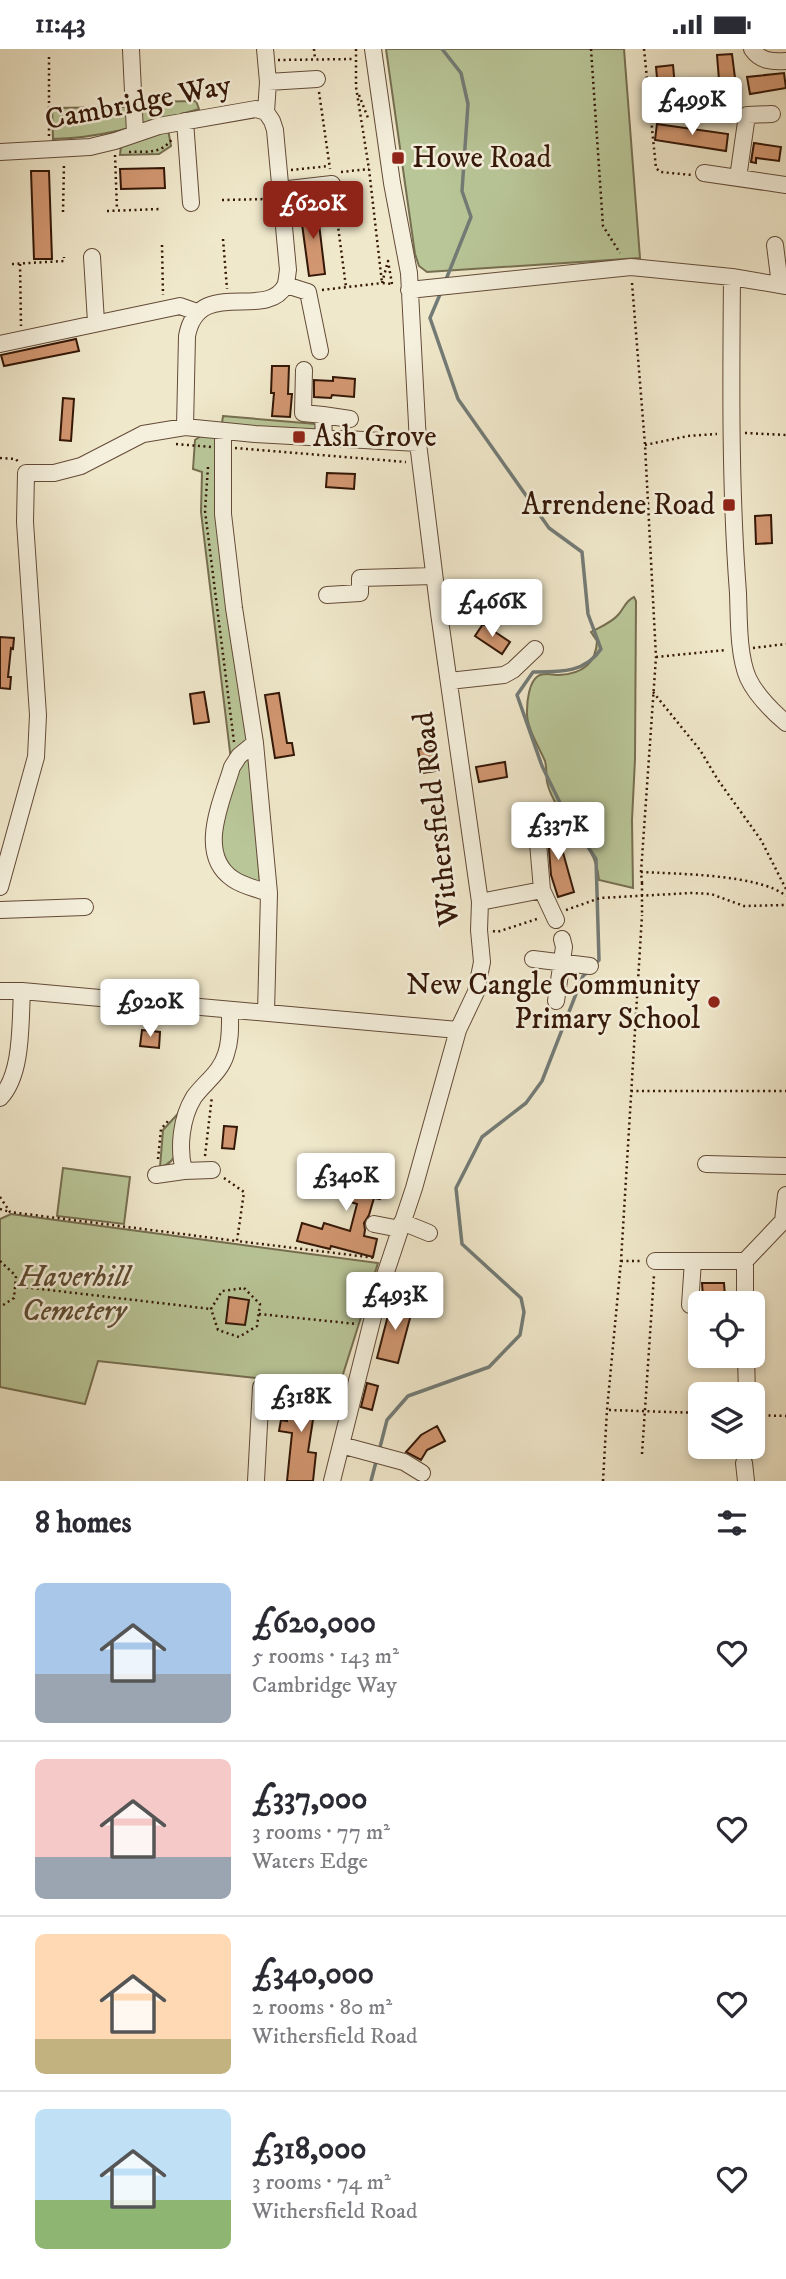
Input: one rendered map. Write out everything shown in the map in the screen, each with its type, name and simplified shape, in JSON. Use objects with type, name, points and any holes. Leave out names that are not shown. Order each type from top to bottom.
[{"type":"street","name":"Withersfield Road","points":[[332,1481],[370,1326],[458,1030],[476,992],[482,962],[480,902],[420,463],[409,286],[373,49]]},
{"type":"street","points":[[752,49],[759,58],[774,62],[786,61]]},
{"type":"street","points":[[131,50],[135,133]]},
{"type":"street","points":[[266,54],[266,112]]},
{"type":"street","points":[[268,82],[317,79]]},
{"type":"street","name":"Cambridge Way","points":[[0,152],[115,147],[135,133],[186,126],[240,111],[256,109],[266,112],[275,130],[288,270],[286,285]]},
{"type":"street","points":[[738,178],[747,115],[772,114]]},
{"type":"street","points":[[186,126],[191,203]]},
{"type":"street","points":[[701,175],[786,185]]},
{"type":"street","points":[[280,194],[331,179]]},
{"type":"street","points":[[409,286],[429,288],[460,285],[629,264],[783,285],[775,245]]},
{"type":"street","points":[[92,257],[96,323]]},
{"type":"street","points":[[732,277],[733,538],[742,649],[748,678],[772,711],[786,723]]},
{"type":"street","points":[[185,427],[189,323],[197,312],[206,306],[267,299],[279,293],[286,285],[308,292],[320,351]]},
{"type":"street","points":[[0,344],[180,306],[197,312]]},
{"type":"street","points":[[304,370],[303,413],[350,419]]},
{"type":"street","points":[[323,415],[324,438]]},
{"type":"street","points":[[0,887],[36,757],[38,715],[25,522],[26,473],[54,473],[82,466],[143,434],[185,427],[223,439],[324,438],[418,443]]},
{"type":"street","points":[[223,439],[223,514],[234,608],[255,743],[269,893],[266,1013]]},
{"type":"street","points":[[327,594],[360,593],[360,578],[434,576]]},
{"type":"street","points":[[449,681],[504,675],[535,649]]},
{"type":"street","points":[[255,743],[232,767],[212,843],[220,868],[232,879],[269,893]]},
{"type":"street","points":[[536,819],[542,890],[554,918]]},
{"type":"street","points":[[480,902],[542,890]]},
{"type":"street","points":[[0,910],[85,907]]},
{"type":"street","points":[[556,1001],[564,947],[562,939]]},
{"type":"street","points":[[533,959],[590,966]]},
{"type":"street","points":[[0,991],[458,1030]]},
{"type":"street","points":[[0,1098],[15,1067],[22,992]]},
{"type":"street","points":[[184,1171],[180,1153],[187,1112],[226,1055],[230,1010]]},
{"type":"street","points":[[706,1164],[786,1166]]},
{"type":"street","points":[[156,1175],[212,1170]]},
{"type":"street","points":[[746,1291],[745,1261],[784,1221],[786,1195]]},
{"type":"street","points":[[373,1224],[401,1226],[429,1233]]},
{"type":"street","points":[[655,1261],[745,1261]]},
{"type":"street","points":[[691,1291],[693,1261]]},
{"type":"street","points":[[256,1481],[261,1387]]},
{"type":"street","points":[[341,1445],[397,1460],[422,1473]]},
{"type":"street","points":[[744,1463],[746,1481]]},
{"type":"path","points":[[314,49],[315,59]]},
{"type":"path","points":[[356,49],[356,87],[369,169],[382,283]]},
{"type":"path","points":[[591,49],[603,226],[629,264],[645,445],[656,657],[641,872],[642,915],[621,1261],[603,1481]]},
{"type":"path","points":[[644,49],[656,168],[660,172],[701,175]]},
{"type":"path","points":[[266,54],[315,59],[355,59]]},
{"type":"path","points":[[49,57],[63,212]]},
{"type":"path","points":[[117,210],[115,147],[159,151],[186,126]]},
{"type":"path","points":[[279,172],[329,166]]},
{"type":"path","points":[[331,179],[369,169]]},
{"type":"path","points":[[222,200],[280,194]]},
{"type":"path","points":[[107,211],[161,209]]},
{"type":"path","points":[[223,239],[228,303]]},
{"type":"path","points":[[162,245],[163,309]]},
{"type":"path","points":[[12,264],[64,261],[64,257]]},
{"type":"path","points":[[382,283],[388,261],[392,284]]},
{"type":"path","points":[[20,264],[22,340]]},
{"type":"path","points":[[308,292],[382,283],[409,286]]},
{"type":"path","points":[[645,445],[688,436],[731,433],[786,435]]},
{"type":"path","points":[[169,443],[223,439],[420,463]]},
{"type":"path","points":[[0,458],[16,459],[26,473]]},
{"type":"path","points":[[208,459],[205,512],[236,761]]},
{"type":"path","points":[[656,657],[786,644]]},
{"type":"path","points":[[653,692],[700,750],[761,840],[786,889]]},
{"type":"path","points":[[641,872],[725,877],[761,885],[781,892],[786,897]]},
{"type":"path","points":[[479,930],[498,932],[554,918],[600,898],[711,894],[744,905],[786,905]]},
{"type":"path","points":[[215,1073],[205,1156],[212,1170],[244,1192],[237,1241]]},
{"type":"path","points":[[631,1091],[786,1091]]},
{"type":"path","points":[[0,1197],[10,1212]]},
{"type":"path","points":[[0,1209],[376,1258]]},
{"type":"path","points":[[0,1261],[16,1276],[14,1298],[0,1307]]},
{"type":"path","points":[[621,1261],[655,1261],[642,1454]]},
{"type":"path","points":[[15,1286],[211,1309]]},
{"type":"path","points":[[244,1288],[260,1304],[259,1314],[257,1326],[239,1337],[218,1330],[211,1309],[222,1291],[244,1288]]},
{"type":"path","points":[[259,1314],[370,1326]]},
{"type":"path","points":[[607,1410],[688,1413]]},
{"type":"path","points":[[765,1415],[786,1416]]},
{"type":"green space","points":[[386,49],[624,49],[640,258],[427,272],[419,266],[415,254]]},
{"type":"green space","points":[[196,101],[199,109],[144,124],[90,136],[53,139],[52,108],[130,107],[143,102]]},
{"type":"green space","points":[[168,129],[171,146],[159,154],[120,155],[121,146]]},
{"type":"green space","points":[[223,416],[316,424],[319,428],[315,433],[222,423]]},
{"type":"green space","points":[[204,434],[221,439],[249,739],[231,760],[201,512],[202,472],[193,469],[195,440]]},
{"type":"green space","points":[[634,597],[633,888],[599,880],[589,849],[550,792],[545,761],[527,717],[527,702],[532,683],[538,676],[574,673],[586,666],[596,649],[597,641],[591,632],[609,623]]},
{"type":"green space","points":[[245,757],[252,764],[260,883],[257,885],[225,868],[215,843],[236,770]]},
{"type":"green space","points":[[184,1107],[177,1151],[168,1164],[160,1167],[163,1130]]},
{"type":"green space","points":[[63,1168],[130,1177],[124,1224],[57,1216]]},
{"type":"green space","name":"Haverhill Cemetery","points":[[11,1214],[378,1263],[339,1387],[98,1361],[85,1404],[0,1387],[0,1219]]},
{"type":"building","points":[[732,54],[735,78],[729,112],[715,110],[719,80],[717,55]]},
{"type":"building","points":[[673,65],[676,98],[659,100],[656,67]]},
{"type":"building","points":[[784,73],[786,88],[750,94],[747,77]]},
{"type":"building","points":[[657,124],[728,134],[726,151],[655,140]]},
{"type":"building","points":[[754,143],[781,147],[779,161],[756,158],[756,163],[751,162]]},
{"type":"building","points":[[164,168],[165,188],[121,189],[120,169]]},
{"type":"building","points":[[31,171],[49,171],[52,259],[34,259]]},
{"type":"building","points":[[317,207],[325,274],[309,276],[300,209]]},
{"type":"building","points":[[76,339],[79,351],[4,366],[1,355]]},
{"type":"building","points":[[272,366],[289,366],[288,394],[292,394],[290,417],[272,416]]},
{"type":"building","points":[[333,377],[355,379],[354,397],[314,397],[314,380],[333,381]]},
{"type":"building","points":[[63,398],[74,399],[71,441],[60,440]]},
{"type":"building","points":[[327,473],[355,474],[354,489],[326,487]]},
{"type":"building","points":[[771,515],[772,543],[756,544],[755,516]]},
{"type":"building","points":[[483,624],[510,642],[502,654],[475,636]]},
{"type":"building","points":[[0,637],[14,638],[8,677],[11,677],[10,689],[0,688]]},
{"type":"building","points":[[204,692],[209,722],[194,724],[190,694]]},
{"type":"building","points":[[279,693],[287,743],[292,743],[294,755],[275,758],[265,695]]},
{"type":"building","points":[[432,747],[436,771],[422,773],[418,749]]},
{"type":"building","points":[[505,762],[507,777],[479,782],[476,767]]},
{"type":"building","points":[[556,820],[574,892],[558,897],[551,875],[547,823]]},
{"type":"building","points":[[142,1030],[160,1032],[159,1048],[140,1046]]},
{"type":"building","points":[[224,1126],[237,1127],[234,1149],[222,1148]]},
{"type":"building","points":[[317,1168],[336,1174],[337,1169],[385,1183],[380,1199],[374,1198],[364,1223],[364,1236],[377,1239],[373,1257],[331,1246],[330,1249],[297,1241],[302,1223],[322,1229],[324,1223],[350,1231],[357,1204],[344,1200],[346,1194],[312,1185]]},
{"type":"building","points":[[702,1283],[724,1283],[725,1291],[703,1291]]},
{"type":"building","points":[[229,1297],[249,1300],[245,1325],[226,1323]]},
{"type":"building","points":[[392,1300],[413,1307],[398,1363],[377,1358]]},
{"type":"building","points":[[367,1383],[378,1386],[372,1410],[361,1407]]},
{"type":"building","points":[[301,1384],[318,1387],[308,1452],[316,1453],[313,1481],[287,1481],[292,1433],[279,1431],[281,1420],[287,1421],[291,1396],[299,1397]]},
{"type":"building","points":[[437,1426],[445,1441],[427,1450],[421,1460],[406,1452],[421,1435]]},
{"type":"waterway","points":[[442,49],[461,73],[468,104],[462,191],[471,217],[445,282]]},
{"type":"waterway","points":[[441,292],[430,318],[458,399],[549,528],[582,552],[588,614],[601,649],[595,657],[580,667],[533,672],[517,695],[542,766],[564,811],[596,859],[599,960],[594,965]]},
{"type":"waterway","points":[[379,1451],[387,1420],[408,1396],[489,1367],[520,1335],[524,1312],[521,1298],[462,1244],[456,1188],[482,1137],[526,1103],[542,1081],[583,976],[589,971]]},
{"type":"waterway","points":[[371,1481],[377,1458]]},
{"type":"place","name":"Howe Road","points":[[398,158]]},
{"type":"place","name":"Ash Grove","points":[[299,437]]},
{"type":"place","name":"Arrendene Road","points":[[729,505]]},
{"type":"place","name":"New Cangle Community Primary School","points":[[714,1002]]}]
